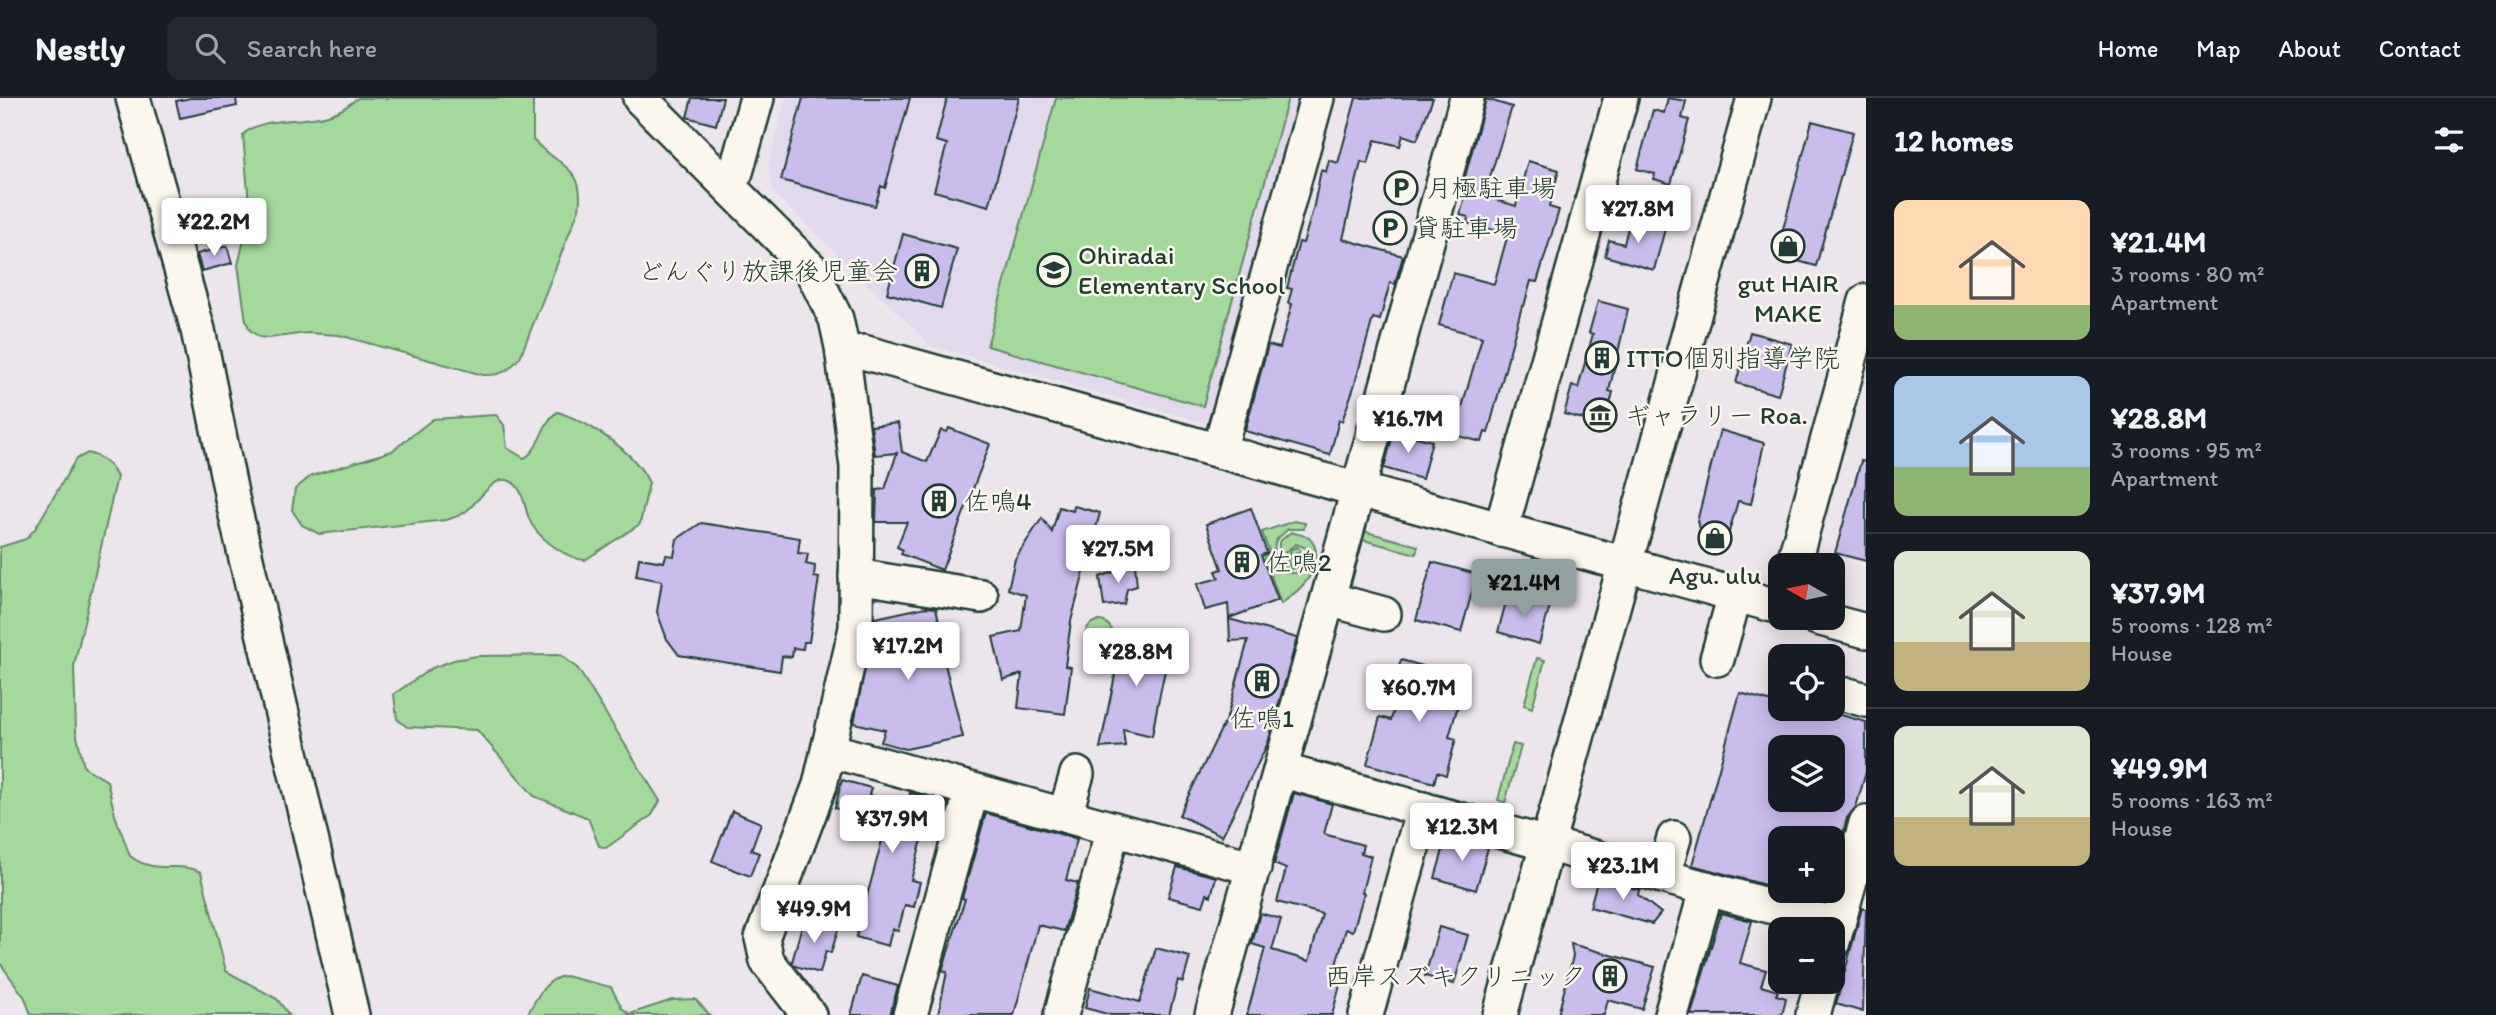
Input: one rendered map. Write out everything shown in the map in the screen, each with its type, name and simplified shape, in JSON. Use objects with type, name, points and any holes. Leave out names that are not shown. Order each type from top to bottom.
[{"type":"street","points":[[134,98],[198,330],[232,498],[352,1015]]},
{"type":"street","points":[[640,98],[811,269],[836,319],[843,355],[857,467],[856,628],[828,750],[809,816],[762,939],[767,961],[808,1015]]},
{"type":"street","points":[[726,183],[736,172],[757,98]]},
{"type":"street","points":[[1219,451],[1317,98]]},
{"type":"street","points":[[1212,1015],[1467,98]]},
{"type":"street","points":[[1501,530],[1621,98]]},
{"type":"street","points":[[1500,1015],[1754,98]]},
{"type":"street","points":[[1796,553],[1866,301]]},
{"type":"street","points":[[843,355],[863,352],[1768,604]]},
{"type":"street","points":[[856,576],[981,596]]},
{"type":"street","points":[[1717,659],[1735,595]]},
{"type":"street","points":[[1328,599],[1384,614]]},
{"type":"street","points":[[1845,625],[1866,631]]},
{"type":"street","points":[[828,750],[1254,868]]},
{"type":"street","points":[[1281,770],[1707,888],[1786,917]]},
{"type":"street","points":[[1065,815],[1077,774]]},
{"type":"street","points":[[910,1015],[972,790]]},
{"type":"street","points":[[1366,1015],[1423,809]]},
{"type":"street","points":[[1840,917],[1866,823]]},
{"type":"street","points":[[1061,1015],[1113,829]]},
{"type":"street","points":[[1663,876],[1674,838]]},
{"type":"street","points":[[1671,1015],[1707,888]]},
{"type":"street","points":[[1813,1015],[1819,994]]},
{"type":"shaded area","name":"Ohiradai Elementary School","points":[[786,98],[1304,98],[1215,417],[1205,423],[932,346],[774,193],[768,166]]},
{"type":"green space","points":[[358,98],[533,98],[533,140],[574,175],[580,195],[579,209],[520,357],[504,372],[483,375],[339,335],[307,333],[269,338],[259,337],[250,330],[246,321],[238,265],[250,215],[243,135],[251,129],[273,122],[334,113]]},
{"type":"green space","points":[[1056,98],[1288,98],[1203,406],[987,346]]},
{"type":"green space","points":[[558,412],[584,423],[622,449],[649,483],[640,524],[585,560],[563,552],[542,537],[529,519],[518,487],[507,480],[501,480],[490,487],[465,512],[446,520],[319,534],[302,525],[292,510],[295,489],[311,476],[392,451],[433,419],[496,415],[504,425],[507,448],[524,458],[534,449],[548,422]]},
{"type":"green space","points":[[88,453],[106,462],[117,477],[74,666],[76,731],[84,767],[107,781],[115,815],[130,856],[139,862],[157,867],[183,867],[201,872],[226,971],[277,999],[289,1015],[31,1015],[25,998],[0,963],[0,547],[26,539],[35,529],[76,459]]},
{"type":"green space","points":[[1294,521],[1305,523],[1304,529],[1288,529],[1276,540],[1274,548],[1277,562],[1286,572],[1299,572],[1306,567],[1309,554],[1306,548],[1296,544],[1285,552],[1290,566],[1300,565],[1303,561],[1300,552],[1290,554],[1295,560],[1295,554],[1299,556],[1295,563],[1288,557],[1290,550],[1297,547],[1305,555],[1304,565],[1289,570],[1279,562],[1279,542],[1291,532],[1309,537],[1315,547],[1315,566],[1305,583],[1281,604],[1264,556],[1270,554],[1262,532]]},
{"type":"green space","points":[[1363,531],[1418,546],[1416,554],[1363,540],[1350,589],[1342,587]]},
{"type":"green space","points":[[1099,621],[1108,625],[1112,634],[1108,643],[1099,647],[1090,643],[1086,634],[1090,625]]},
{"type":"green space","points":[[561,655],[578,669],[660,801],[652,815],[606,848],[599,846],[588,818],[534,796],[477,730],[407,727],[397,719],[394,694],[432,668],[477,656]]},
{"type":"green space","points":[[1537,658],[1545,660],[1532,708],[1524,705]]},
{"type":"green space","points":[[1513,744],[1521,746],[1505,803],[1498,800]]},
{"type":"green space","points":[[1326,763],[1503,813],[1500,820],[1323,771]]},
{"type":"green space","points":[[565,976],[611,987],[622,1008],[630,1014],[672,1000],[695,999],[710,1015],[527,1015],[546,985]]},
{"type":"building","points":[[190,98],[236,98],[237,106],[180,118],[176,101]]},
{"type":"building","points":[[692,98],[723,98],[716,125],[687,117]]},
{"type":"building","points":[[803,98],[910,98],[885,188],[881,186],[875,206],[781,180]]},
{"type":"building","points":[[947,98],[1019,98],[989,206],[934,191],[947,144],[936,141]]},
{"type":"building","points":[[1356,98],[1433,98],[1417,140],[1403,135],[1400,146],[1375,140],[1368,164],[1361,162],[1343,239],[1403,256],[1395,284],[1390,283],[1380,320],[1373,318],[1354,387],[1342,421],[1339,420],[1330,455],[1245,431],[1268,345],[1280,348],[1292,304],[1288,303],[1292,289],[1287,288],[1299,242],[1303,243],[1313,210],[1321,170],[1326,172],[1329,160],[1338,163]]},
{"type":"building","points":[[1668,98],[1686,101],[1682,118],[1689,120],[1671,184],[1654,179],[1655,174],[1637,169],[1653,110],[1664,113]]},
{"type":"building","points":[[1486,99],[1512,107],[1484,196],[1516,206],[1528,161],[1559,170],[1549,207],[1559,210],[1537,282],[1531,281],[1522,306],[1488,433],[1485,432],[1482,442],[1454,435],[1482,337],[1439,325],[1453,273],[1494,284],[1508,234],[1467,223],[1468,217],[1460,215],[1468,186],[1463,184]]},
{"type":"building","points":[[1812,121],[1853,132],[1816,266],[1776,255]]},
{"type":"building","points":[[1630,219],[1665,229],[1654,270],[1605,256],[1609,240],[1624,244]]},
{"type":"building","name":"どんぐり放課後児童会","points":[[903,234],[957,249],[941,308],[887,293]]},
{"type":"building","points":[[227,246],[232,263],[202,271],[197,254]]},
{"type":"building","points":[[1598,301],[1628,309],[1609,391],[1613,392],[1609,408],[1614,410],[1609,426],[1564,414],[1572,386],[1578,388],[1593,334],[1589,333]]},
{"type":"building","points":[[1750,332],[1792,344],[1778,395],[1736,383]]},
{"type":"building","name":"佐鳴4","points":[[898,423],[902,452],[927,462],[941,430],[947,432],[949,428],[990,444],[942,570],[901,554],[903,550],[897,547],[907,522],[876,522],[877,490],[885,489],[897,453],[875,455],[871,426]]},
{"type":"building","points":[[1720,430],[1764,443],[1751,504],[1738,501],[1724,549],[1701,543],[1703,534],[1697,522]]},
{"type":"building","points":[[1394,431],[1432,441],[1422,479],[1384,468]]},
{"type":"building","points":[[1861,461],[1866,462],[1866,561],[1845,556],[1845,553],[1835,553]]},
{"type":"building","points":[[1074,506],[1100,513],[1071,621],[1065,666],[1071,667],[1065,714],[1018,708],[1022,674],[1003,680],[993,637],[1021,631],[1026,595],[1008,589],[1015,559],[1042,518],[1052,532],[1059,507],[1073,511]]},
{"type":"building","name":"佐鳴2","points":[[1251,508],[1267,553],[1261,555],[1278,600],[1229,618],[1228,604],[1205,610],[1197,584],[1219,578],[1216,571],[1222,569],[1206,524]]},
{"type":"building","points":[[701,523],[800,538],[798,553],[808,554],[806,564],[815,566],[814,577],[819,578],[809,642],[804,642],[803,649],[793,648],[792,657],[782,656],[780,671],[679,655],[667,639],[657,612],[662,581],[636,576],[639,558],[664,562],[666,555],[674,556],[677,539]]},
{"type":"building","points":[[1432,562],[1477,574],[1461,632],[1416,620]]},
{"type":"building","points":[[1135,564],[1137,586],[1127,589],[1124,604],[1104,606],[1100,577]]},
{"type":"building","points":[[1508,594],[1550,606],[1539,644],[1498,632]]},
{"type":"building","points":[[926,607],[936,608],[944,643],[940,644],[963,737],[906,749],[881,742],[885,730],[854,723],[875,618]]},
{"type":"building","points":[[1229,619],[1297,638],[1268,743],[1222,836],[1179,815],[1227,717],[1248,640],[1230,641]]},
{"type":"building","points":[[1124,632],[1171,642],[1152,736],[1123,729],[1125,746],[1100,748]]},
{"type":"building","points":[[1401,660],[1466,678],[1449,737],[1456,739],[1446,775],[1437,772],[1434,783],[1367,764],[1380,717],[1391,720],[1400,686],[1394,684]]},
{"type":"building","points":[[1740,693],[1768,701],[1768,721],[1845,721],[1845,716],[1866,722],[1866,772],[1856,807],[1847,818],[1845,826],[1768,826],[1768,886],[1692,865]]},
{"type":"building","points":[[842,780],[871,788],[869,795],[907,805],[910,793],[948,803],[938,840],[923,836],[911,880],[920,882],[914,907],[905,905],[898,931],[892,929],[888,946],[856,937],[887,822],[835,808]]},
{"type":"building","points":[[1294,793],[1332,804],[1324,834],[1363,845],[1361,853],[1371,856],[1362,892],[1364,893],[1353,931],[1346,929],[1334,972],[1343,974],[1332,1015],[1247,1015],[1265,948],[1252,944],[1260,913],[1281,919],[1272,950],[1309,961],[1322,914],[1277,902],[1286,869],[1274,864]]},
{"type":"building","points":[[732,811],[761,823],[751,850],[759,853],[750,876],[712,861]]},
{"type":"building","points":[[986,813],[1077,839],[1066,880],[1078,883],[1064,931],[1038,925],[1014,1015],[938,1015],[947,972],[942,971],[965,899],[962,898]]},
{"type":"building","points":[[1447,836],[1488,848],[1476,890],[1435,878]]},
{"type":"building","points":[[1177,867],[1216,877],[1211,896],[1207,894],[1203,906],[1168,897]]},
{"type":"building","points":[[1598,878],[1639,890],[1638,895],[1661,913],[1652,924],[1590,907]]},
{"type":"building","points":[[1862,908],[1866,909],[1863,1012],[1836,1004],[1839,994],[1845,994],[1845,971]]},
{"type":"building","points":[[1721,913],[1752,921],[1740,963],[1766,970],[1761,986],[1768,988],[1768,994],[1786,998],[1782,1015],[1691,1015]]},
{"type":"building","points":[[804,918],[839,927],[831,953],[826,951],[820,973],[795,966],[792,962]]},
{"type":"building","points":[[1439,927],[1468,935],[1454,984],[1425,976]]},
{"type":"building","name":"西岸スズキクリニック","points":[[1571,944],[1655,967],[1642,1009],[1608,1000],[1604,1015],[1558,1015],[1573,956]]},
{"type":"building","points":[[1156,948],[1190,957],[1183,982],[1178,980],[1169,1015],[1111,1015],[1085,1008],[1090,988],[1140,1002]]},
{"type":"building","points":[[862,976],[898,986],[890,1015],[851,1015]]},
{"type":"place","name":"月極駐車場","points":[[1401,188]]},
{"type":"place","name":"貸駐車場","points":[[1390,228]]},
{"type":"place","name":"gut HAIR MAKE","points":[[1788,246]]},
{"type":"place","name":"Ohiradai Elementary School","points":[[1054,270]]},
{"type":"place","name":"どんぐり放課後児童会","points":[[922,271]]},
{"type":"place","name":"ITTO個別指導学院","points":[[1602,358]]},
{"type":"place","name":"ギャラリー Roa.","points":[[1600,415]]},
{"type":"place","name":"佐鳴4","points":[[939,501]]},
{"type":"place","name":"Agu. ulu","points":[[1715,538]]},
{"type":"place","name":"佐鳴2","points":[[1242,562]]},
{"type":"place","name":"佐鳴1","points":[[1262,681]]},
{"type":"place","name":"西岸スズキクリニック","points":[[1610,976]]}]
